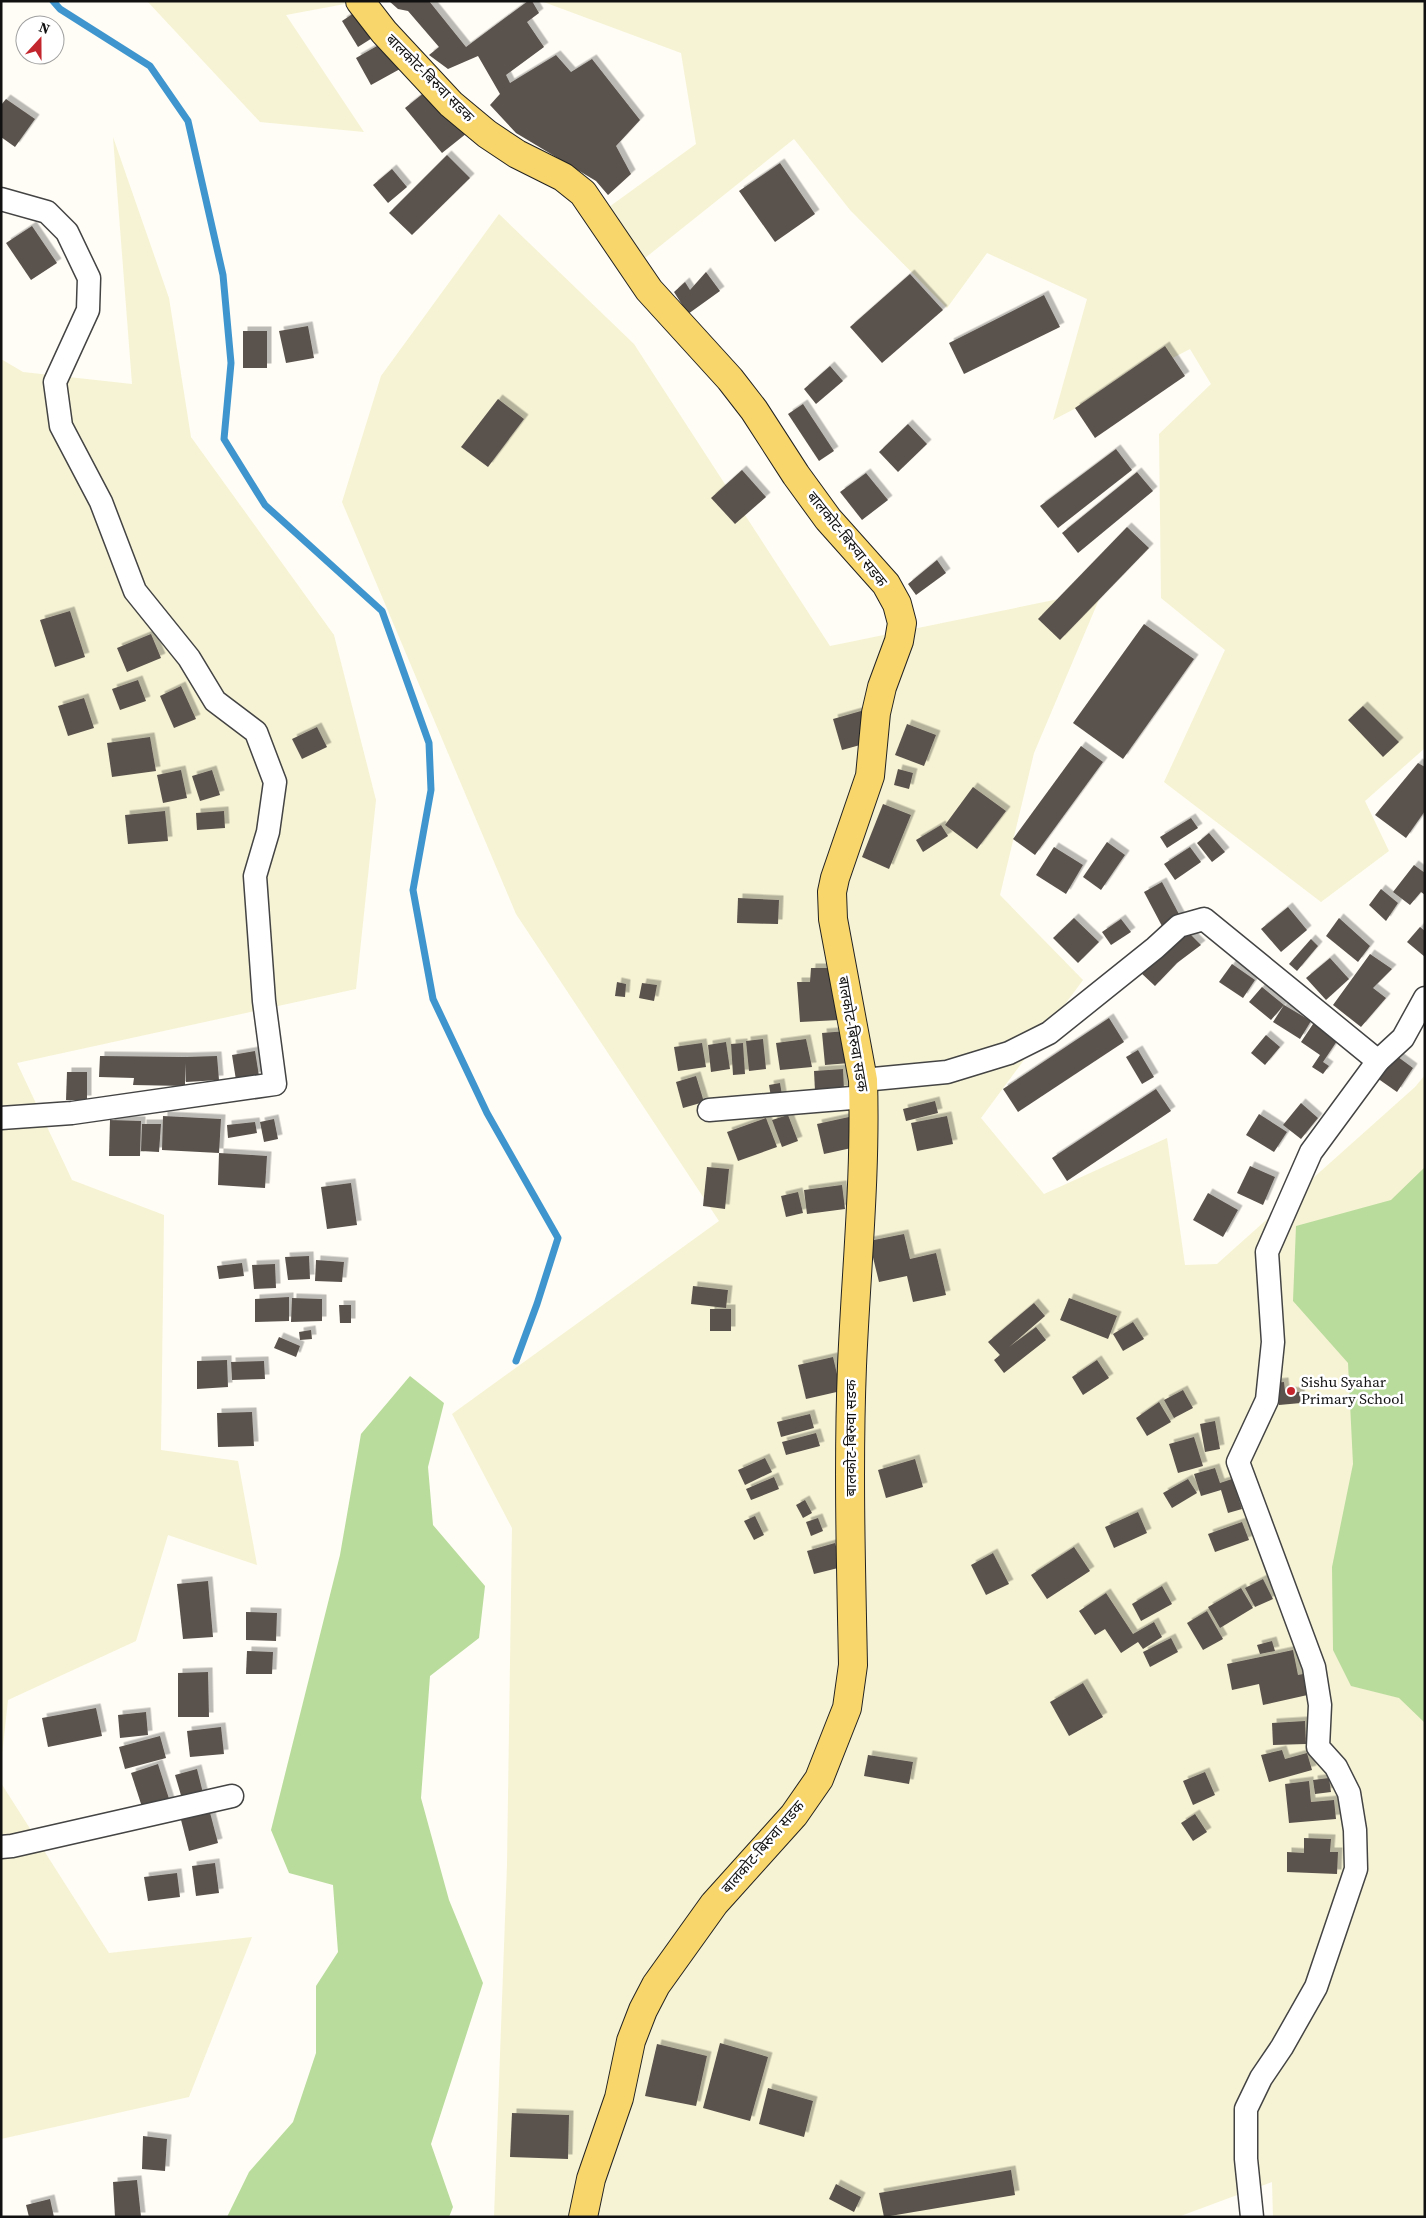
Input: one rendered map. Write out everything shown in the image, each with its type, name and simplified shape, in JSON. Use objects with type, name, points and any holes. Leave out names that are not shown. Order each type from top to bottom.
[{"type":"main road","name":"बालकोट-बिरुवा सडक","points":[[360,1],[384,32],[451,104],[487,134],[518,154],[563,177],[583,193],[649,290],[736,387],[828,519],[886,584],[897,604],[902,622],[899,641],[882,687],[876,713],[870,776],[835,878],[832,892],[833,919],[864,1089],[865,1142],[852,1368],[853,1665],[847,1708],[814,1786],[794,1815],[714,1904],[656,1985],[630,2041],[619,2098],[591,2179],[582,2217]]},
{"type":"street","points":[[1,199],[47,212],[67,232],[88,278],[88,310],[55,382],[61,426],[101,502],[135,591],[189,658],[215,701],[256,732],[276,782],[268,832],[255,876],[264,1001],[275,1084],[72,1112],[1,1118]]},
{"type":"street","points":[[709,1110],[864,1089],[947,1072],[1009,1053],[1049,1033],[1155,948],[1179,926],[1204,919],[1378,1061]]},
{"type":"street","points":[[1252,2217],[1246,2159],[1246,2109],[1261,2078],[1316,1987],[1356,1869],[1355,1830],[1349,1793],[1336,1767],[1318,1747],[1320,1705],[1314,1667],[1238,1462],[1267,1400],[1273,1342],[1267,1252],[1311,1152],[1378,1061],[1403,1038],[1425,998]]},
{"type":"street","points":[[1,1847],[232,1796]]},
{"type":"shaded area","points":[[147,1],[361,1],[286,15],[364,132],[260,122]]},
{"type":"shaded area","points":[[541,1],[1425,1],[1425,748],[1365,801],[1389,851],[1321,902],[1164,782],[1225,650],[1161,598],[1159,434],[1211,384],[1190,349],[1053,420],[1087,299],[987,253],[947,308],[850,210],[794,139],[645,258],[609,207],[696,144],[681,53]]},
{"type":"shaded area","points":[[113,137],[169,298],[191,437],[334,635],[376,800],[356,989],[17,1063],[72,1180],[164,1215],[161,1450],[238,1461],[257,1565],[168,1535],[136,1641],[8,1700],[1,1764],[1,359],[23,372],[132,384]]},
{"type":"shaded area","points":[[499,214],[634,344],[830,646],[1103,590],[1034,753],[1000,895],[1083,980],[981,1118],[1044,1194],[1167,1138],[1185,1265],[1217,1264],[1415,1087],[1425,1075],[1425,2217],[1273,2217],[1272,2182],[1178,2217],[494,2217],[507,1865],[512,1528],[452,1414],[719,1221],[516,914],[342,502],[381,376]]},
{"type":"shaded area","points":[[1,1783],[109,1953],[252,1937],[189,2097],[1,2139]]},
{"type":"green space","points":[[1425,1167],[1425,1723],[1399,1698],[1351,1686],[1333,1650],[1332,1567],[1353,1464],[1348,1363],[1293,1301],[1296,1226],[1391,1200]]},
{"type":"green space","points":[[410,1376],[444,1403],[428,1467],[433,1525],[485,1586],[479,1638],[430,1676],[421,1798],[449,1900],[483,1983],[431,2144],[453,2207],[449,2217],[227,2217],[249,2172],[293,2122],[316,2053],[316,1986],[338,1952],[333,1885],[289,1873],[271,1830],[340,1555],[361,1434]]},
{"type":"building","points":[[389,1],[429,1],[466,47],[528,1],[532,1],[539,13],[527,22],[544,47],[506,75],[510,83],[556,55],[571,72],[592,59],[640,120],[616,146],[631,174],[608,195],[596,181],[516,133],[490,105],[500,94],[478,56],[448,69],[429,55],[439,47],[408,11],[398,9]]},
{"type":"building","points":[[360,9],[377,35],[358,47],[342,21]]},
{"type":"building","points":[[384,42],[400,69],[371,85],[356,58]]},
{"type":"building","points":[[430,88],[467,133],[442,153],[405,108]]},
{"type":"building","points":[[6,99],[35,119],[15,147],[1,137],[1,105]]},
{"type":"building","points":[[447,155],[470,178],[412,235],[389,213]]},
{"type":"building","points":[[780,163],[815,214],[775,242],[739,191]]},
{"type":"building","points":[[392,169],[407,187],[388,203],[373,185]]},
{"type":"building","points":[[32,226],[57,263],[31,280],[6,243]]},
{"type":"building","points":[[706,272],[720,291],[688,314],[674,292],[685,282],[690,290]]},
{"type":"building","points":[[910,274],[943,310],[882,363],[850,327]]},
{"type":"building","points":[[1044,295],[1060,327],[964,374],[949,343]]},
{"type":"building","points":[[308,326],[314,358],[286,363],[279,331]]},
{"type":"building","points":[[243,331],[267,331],[267,368],[243,368]]},
{"type":"building","points":[[1165,346],[1185,376],[1095,438],[1075,408]]},
{"type":"building","points":[[830,366],[843,381],[816,404],[804,389]]},
{"type":"building","points":[[498,399],[524,419],[488,467],[461,447]]},
{"type":"building","points":[[803,404],[834,451],[819,461],[788,414]]},
{"type":"building","points":[[908,424],[927,444],[898,472],[879,452]]},
{"type":"building","points":[[1116,449],[1132,470],[1058,528],[1040,506]]},
{"type":"building","points":[[742,470],[766,497],[735,524],[711,498]]},
{"type":"building","points":[[1137,472],[1153,491],[1078,553],[1062,533]]},
{"type":"building","points":[[866,473],[888,500],[862,520],[840,492]]},
{"type":"building","points":[[1127,527],[1149,548],[1060,640],[1038,619]]},
{"type":"building","points":[[937,560],[946,573],[916,595],[908,584]]},
{"type":"building","points":[[70,611],[85,657],[55,667],[40,620]]},
{"type":"building","points":[[1144,624],[1194,659],[1123,759],[1073,723]]},
{"type":"building","points":[[151,634],[161,658],[127,672],[117,648]]},
{"type":"building","points":[[138,680],[146,701],[120,710],[112,689]]},
{"type":"building","points":[[181,686],[196,719],[174,728],[160,696]]},
{"type":"building","points":[[84,698],[94,728],[68,736],[58,706]]},
{"type":"building","points":[[1363,706],[1399,742],[1383,757],[1348,720]]},
{"type":"building","points":[[861,711],[871,742],[842,750],[833,719]]},
{"type":"building","points":[[907,724],[936,735],[924,766],[895,755]]},
{"type":"building","points":[[317,727],[327,747],[302,759],[292,739]]},
{"type":"building","points":[[150,737],[156,771],[112,777],[107,743]]},
{"type":"building","points":[[1081,746],[1103,762],[1035,855],[1013,839]]},
{"type":"building","points":[[1418,763],[1425,767],[1425,811],[1406,838],[1375,815]]},
{"type":"building","points":[[898,769],[913,773],[909,789],[894,785]]},
{"type":"building","points":[[181,770],[187,798],[163,803],[157,775]]},
{"type":"building","points":[[212,770],[220,795],[200,801],[192,776]]},
{"type":"building","points":[[973,787],[1006,811],[977,849],[945,825]]},
{"type":"building","points":[[883,804],[911,815],[889,869],[862,857]]},
{"type":"building","points":[[165,811],[168,841],[128,844],[125,815]]},
{"type":"building","points":[[224,811],[225,828],[197,830],[196,813]]},
{"type":"building","points":[[1191,818],[1198,828],[1167,848],[1160,837]]},
{"type":"building","points":[[941,825],[948,836],[923,852],[916,840]]},
{"type":"building","points":[[1209,833],[1225,852],[1212,862],[1197,843]]},
{"type":"building","points":[[1107,842],[1125,855],[1101,890],[1083,877]]},
{"type":"building","points":[[1054,847],[1083,865],[1066,894],[1036,875]]},
{"type":"building","points":[[1190,847],[1201,862],[1175,880],[1164,864]]},
{"type":"building","points":[[1414,865],[1425,873],[1425,895],[1421,892],[1410,905],[1393,892]]},
{"type":"building","points":[[1162,882],[1181,918],[1163,928],[1144,892]]},
{"type":"building","points":[[1381,889],[1398,903],[1386,921],[1369,905]]},
{"type":"building","points":[[738,898],[779,900],[778,924],[737,923]]},
{"type":"building","points":[[1288,907],[1307,930],[1281,952],[1261,929]]},
{"type":"building","points":[[1074,918],[1099,942],[1078,963],[1053,938]]},
{"type":"building","points":[[1339,918],[1370,946],[1358,962],[1326,936]]},
{"type":"building","points":[[1121,919],[1131,932],[1111,945],[1102,932]]},
{"type":"building","points":[[1420,927],[1425,931],[1425,957],[1407,942]]},
{"type":"building","points":[[1184,928],[1201,945],[1177,963],[1155,986],[1140,972]]},
{"type":"building","points":[[1311,939],[1318,946],[1297,971],[1289,964]]},
{"type":"building","points":[[1370,954],[1392,969],[1373,988],[1386,998],[1361,1027],[1333,1005]]},
{"type":"building","points":[[1330,958],[1349,979],[1326,1000],[1306,978]]},
{"type":"building","points":[[1232,964],[1255,980],[1243,998],[1219,982]]},
{"type":"building","points":[[811,968],[830,968],[839,1020],[800,1022],[797,982],[810,982]]},
{"type":"building","points":[[617,982],[626,984],[625,997],[615,996]]},
{"type":"building","points":[[642,983],[657,985],[654,1001],[639,998]]},
{"type":"building","points":[[1262,987],[1284,1005],[1271,1020],[1249,1002]]},
{"type":"building","points":[[1284,1005],[1311,1021],[1300,1039],[1273,1022]]},
{"type":"building","points":[[1109,1018],[1124,1042],[1018,1112],[1003,1089]]},
{"type":"building","points":[[1315,1021],[1339,1038],[1323,1062],[1329,1066],[1323,1074],[1312,1067],[1320,1055],[1301,1042]]},
{"type":"building","points":[[847,1031],[850,1063],[825,1065],[822,1033]]},
{"type":"building","points":[[1266,1035],[1280,1047],[1265,1065],[1251,1053]]},
{"type":"building","points":[[763,1039],[766,1069],[749,1071],[746,1041]]},
{"type":"building","points":[[806,1039],[812,1067],[780,1070],[776,1043]]},
{"type":"building","points":[[726,1042],[730,1069],[711,1072],[708,1045]]},
{"type":"building","points":[[702,1043],[706,1067],[678,1071],[674,1047]]},
{"type":"building","points":[[743,1043],[745,1074],[733,1075],[731,1044]]},
{"type":"building","points":[[1138,1050],[1154,1077],[1142,1084],[1126,1057]]},
{"type":"building","points":[[255,1051],[259,1076],[236,1080],[232,1055]]},
{"type":"building","points":[[1394,1054],[1413,1068],[1397,1092],[1377,1078]]},
{"type":"building","points":[[100,1056],[217,1056],[219,1080],[186,1082],[185,1063],[185,1086],[133,1085],[134,1078],[99,1077]]},
{"type":"building","points":[[843,1069],[844,1090],[815,1091],[814,1071]]},
{"type":"building","points":[[67,1072],[87,1072],[87,1100],[66,1100]]},
{"type":"building","points":[[696,1076],[704,1102],[683,1108],[676,1082]]},
{"type":"building","points":[[780,1083],[783,1101],[772,1103],[769,1085]]},
{"type":"building","points":[[1156,1089],[1171,1111],[1067,1181],[1052,1158]]},
{"type":"building","points":[[935,1101],[938,1113],[906,1121],[903,1109]]},
{"type":"building","points":[[1301,1103],[1318,1118],[1301,1139],[1283,1125]]},
{"type":"building","points":[[1259,1114],[1287,1132],[1274,1152],[1246,1135]]},
{"type":"building","points":[[788,1115],[798,1141],[782,1147],[772,1120]]},
{"type":"building","points":[[163,1116],[221,1119],[219,1153],[162,1150]]},
{"type":"building","points":[[947,1116],[953,1144],[917,1151],[911,1123]]},
{"type":"building","points":[[849,1117],[856,1147],[824,1154],[817,1124]]},
{"type":"building","points":[[766,1118],[777,1147],[738,1161],[727,1132]]},
{"type":"building","points":[[274,1119],[278,1139],[264,1142],[260,1122]]},
{"type":"building","points":[[110,1120],[141,1121],[140,1156],[109,1156]]},
{"type":"building","points":[[255,1122],[257,1133],[228,1138],[227,1125]]},
{"type":"building","points":[[142,1124],[161,1124],[159,1152],[141,1151]]},
{"type":"building","points":[[219,1153],[267,1156],[265,1188],[218,1185]]},
{"type":"building","points":[[1250,1166],[1275,1177],[1263,1205],[1237,1193]]},
{"type":"building","points":[[707,1167],[729,1169],[725,1209],[703,1206]]},
{"type":"building","points":[[351,1183],[357,1225],[327,1229],[321,1187]]},
{"type":"building","points":[[842,1185],[845,1209],[807,1214],[804,1190]]},
{"type":"building","points":[[798,1192],[803,1213],[786,1217],[781,1196]]},
{"type":"building","points":[[1208,1193],[1238,1210],[1223,1237],[1193,1220]]},
{"type":"building","points":[[904,1234],[910,1259],[936,1253],[946,1295],[913,1302],[907,1276],[879,1282],[869,1241]]},
{"type":"building","points":[[309,1256],[310,1279],[288,1280],[285,1257]]},
{"type":"building","points":[[316,1260],[344,1262],[342,1282],[315,1281]]},
{"type":"building","points":[[242,1263],[244,1276],[219,1279],[217,1266]]},
{"type":"building","points":[[275,1264],[276,1288],[254,1289],[252,1265]]},
{"type":"building","points":[[693,1286],[728,1290],[726,1308],[691,1304]]},
{"type":"building","points":[[289,1297],[289,1321],[255,1322],[255,1299]]},
{"type":"building","points":[[292,1298],[322,1299],[322,1321],[291,1322]]},
{"type":"building","points":[[1069,1298],[1117,1316],[1108,1339],[1060,1320]]},
{"type":"building","points":[[1034,1303],[1045,1316],[1009,1347],[1036,1327],[1046,1340],[1004,1373],[994,1360],[1000,1355],[988,1342]]},
{"type":"building","points":[[339,1305],[351,1305],[351,1323],[340,1323]]},
{"type":"building","points":[[710,1309],[731,1309],[731,1331],[710,1331]]},
{"type":"building","points":[[1133,1322],[1144,1339],[1123,1351],[1113,1334]]},
{"type":"building","points":[[311,1330],[312,1339],[300,1340],[299,1332]]},
{"type":"building","points":[[279,1337],[300,1346],[296,1357],[274,1348]]},
{"type":"building","points":[[833,1357],[841,1391],[806,1399],[798,1365]]},
{"type":"building","points":[[227,1360],[228,1387],[197,1389],[197,1361]]},
{"type":"building","points":[[1097,1360],[1109,1378],[1083,1395],[1072,1377]]},
{"type":"building","points":[[264,1361],[265,1379],[232,1380],[231,1362]]},
{"type":"building","points":[[1284,1382],[1285,1391],[1300,1392],[1301,1403],[1279,1405],[1274,1383]]},
{"type":"building","points":[[1183,1390],[1193,1408],[1174,1418],[1164,1400]]},
{"type":"building","points":[[1159,1402],[1171,1422],[1147,1436],[1136,1418]]},
{"type":"building","points":[[252,1412],[254,1446],[218,1447],[217,1413]]},
{"type":"building","points":[[810,1414],[814,1428],[781,1437],[777,1422]]},
{"type":"building","points":[[1215,1421],[1220,1449],[1205,1452],[1200,1424]]},
{"type":"building","points":[[816,1433],[820,1446],[786,1455],[782,1442]]},
{"type":"building","points":[[1194,1437],[1203,1466],[1178,1473],[1169,1444]]},
{"type":"building","points":[[765,1458],[772,1472],[745,1485],[738,1470]]},
{"type":"building","points":[[915,1459],[923,1487],[886,1498],[878,1470]]},
{"type":"building","points":[[1215,1468],[1220,1483],[1232,1479],[1242,1509],[1228,1513],[1221,1490],[1201,1496],[1194,1474]]},
{"type":"building","points":[[774,1477],[779,1489],[751,1500],[746,1489]]},
{"type":"building","points":[[1188,1479],[1197,1493],[1172,1508],[1163,1493]]},
{"type":"building","points":[[805,1500],[812,1513],[803,1518],[796,1505]]},
{"type":"building","points":[[1138,1512],[1147,1533],[1114,1548],[1105,1527]]},
{"type":"building","points":[[755,1516],[764,1535],[754,1540],[744,1521]]},
{"type":"building","points":[[818,1518],[823,1531],[811,1536],[806,1522]]},
{"type":"building","points":[[1242,1522],[1249,1540],[1215,1552],[1208,1534]]},
{"type":"building","points":[[835,1543],[842,1567],[814,1574],[807,1551]]},
{"type":"building","points":[[1074,1547],[1090,1571],[1047,1599],[1031,1575]]},
{"type":"building","points":[[993,1553],[1009,1584],[986,1595],[971,1565]]},
{"type":"building","points":[[1263,1579],[1273,1599],[1255,1607],[1245,1588]]},
{"type":"building","points":[[208,1581],[213,1637],[183,1639],[177,1584]]},
{"type":"building","points":[[1162,1586],[1172,1604],[1141,1621],[1132,1604]]},
{"type":"building","points":[[1241,1588],[1253,1608],[1220,1628],[1208,1607]]},
{"type":"building","points":[[1106,1593],[1133,1634],[1154,1622],[1162,1637],[1143,1649],[1138,1642],[1121,1653],[1105,1629],[1095,1635],[1079,1611]]},
{"type":"building","points":[[1207,1611],[1223,1639],[1203,1650],[1187,1623]]},
{"type":"building","points":[[246,1612],[277,1613],[276,1641],[246,1640]]},
{"type":"building","points":[[1171,1638],[1178,1652],[1150,1667],[1143,1652]]},
{"type":"building","points":[[1272,1641],[1275,1651],[1260,1654],[1257,1645]]},
{"type":"building","points":[[1293,1650],[1298,1675],[1308,1673],[1312,1694],[1263,1705],[1259,1684],[1232,1690],[1227,1664]]},
{"type":"building","points":[[247,1651],[273,1652],[272,1674],[246,1674]]},
{"type":"building","points":[[208,1672],[209,1717],[178,1717],[178,1673]]},
{"type":"building","points":[[1083,1683],[1103,1717],[1069,1736],[1050,1702]]},
{"type":"building","points":[[96,1708],[102,1736],[48,1747],[42,1718]]},
{"type":"building","points":[[146,1712],[148,1735],[120,1738],[118,1715]]},
{"type":"building","points":[[1305,1721],[1306,1744],[1273,1745],[1272,1723]]},
{"type":"building","points":[[221,1727],[224,1754],[190,1757],[187,1731]]},
{"type":"building","points":[[160,1736],[166,1758],[125,1769],[119,1747]]},
{"type":"building","points":[[1282,1750],[1285,1759],[1307,1753],[1312,1770],[1269,1782],[1261,1755]]},
{"type":"building","points":[[868,1755],[913,1762],[909,1784],[864,1776]]},
{"type":"building","points":[[158,1764],[170,1802],[143,1810],[131,1773]]},
{"type":"building","points":[[197,1769],[204,1797],[183,1802],[175,1775]]},
{"type":"building","points":[[1205,1772],[1215,1795],[1193,1805],[1183,1781]]},
{"type":"building","points":[[1329,1778],[1331,1792],[1315,1794],[1313,1780]]},
{"type":"building","points":[[1309,1781],[1311,1802],[1334,1800],[1336,1819],[1289,1823],[1285,1784]]},
{"type":"building","points":[[208,1805],[218,1843],[189,1851],[179,1812]]},
{"type":"building","points":[[1195,1814],[1207,1832],[1193,1841],[1181,1823]]},
{"type":"building","points":[[1304,1838],[1331,1839],[1330,1852],[1338,1852],[1337,1874],[1287,1872],[1287,1852],[1304,1853]]},
{"type":"building","points":[[215,1863],[219,1893],[196,1896],[192,1866]]},
{"type":"building","points":[[177,1873],[180,1897],[148,1901],[144,1877]]},
{"type":"building","points":[[720,2043],[768,2057],[750,2121],[703,2108]]},
{"type":"building","points":[[657,2044],[707,2056],[696,2106],[645,2096]]},
{"type":"building","points":[[768,2088],[813,2101],[804,2137],[759,2124]]},
{"type":"building","points":[[512,2113],[569,2115],[568,2159],[510,2157]]},
{"type":"building","points":[[143,2136],[167,2139],[165,2171],[142,2169]]},
{"type":"building","points":[[1011,2170],[1015,2195],[884,2217],[879,2193]]},
{"type":"building","points":[[137,2180],[141,2217],[115,2217],[113,2182]]},
{"type":"building","points":[[836,2184],[861,2197],[854,2212],[829,2199]]},
{"type":"building","points":[[50,2199],[54,2217],[29,2217],[26,2205]]},
{"type":"waterway","points":[[53,1],[60,9],[150,66],[188,121],[223,275],[231,363],[224,439],[265,505],[382,611],[429,743],[431,790],[413,890],[433,999],[487,1113],[558,1238],[516,1361]]},
{"type":"place","name":"Sishu Syahar Primary School","points":[[1291,1391]]}]
